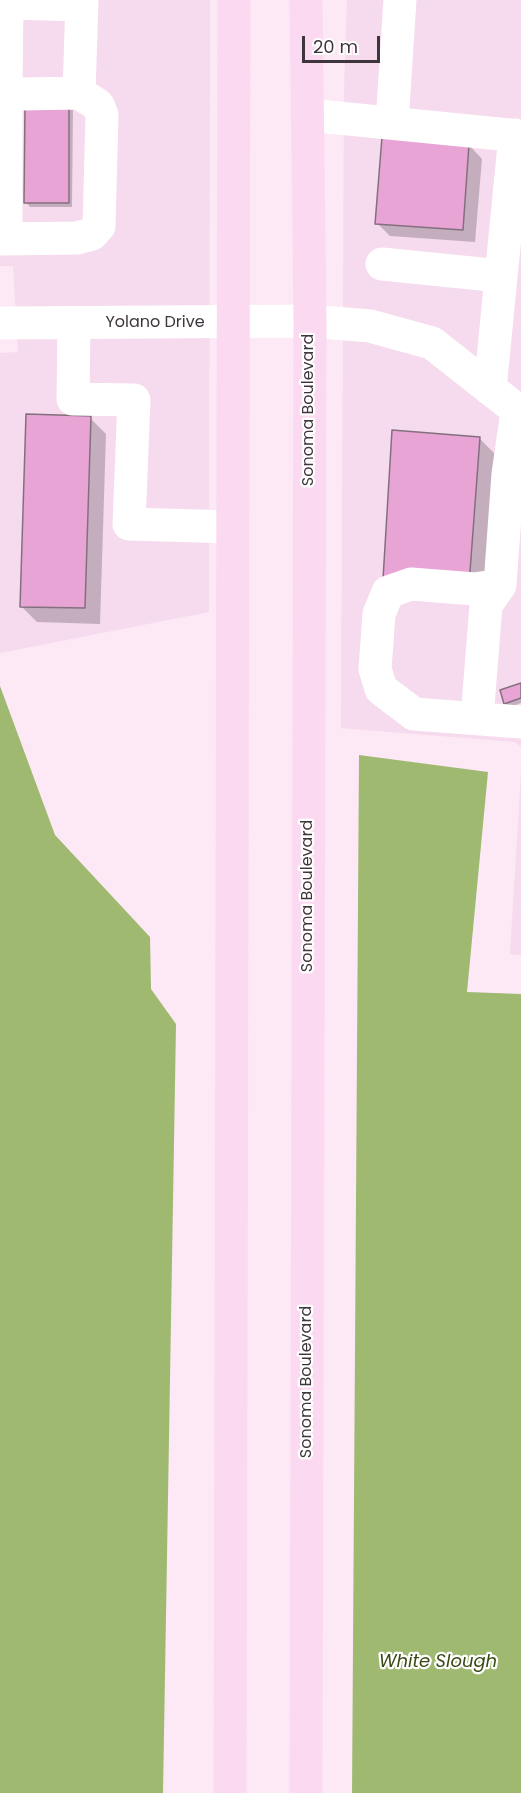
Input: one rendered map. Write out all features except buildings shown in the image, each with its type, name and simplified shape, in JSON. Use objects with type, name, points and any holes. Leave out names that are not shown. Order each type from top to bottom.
[{"type":"main road","points":[[230,1793],[234,0]]},
{"type":"main road","name":"Sonoma Boulevard","points":[[306,0],[309,116],[306,1793]]},
{"type":"street","points":[[392,123],[400,0]]},
{"type":"street","points":[[3,81],[20,94],[79,93],[98,105],[102,115],[99,226],[92,234],[76,238],[3,239],[3,81],[7,3],[82,2],[79,93]]},
{"type":"street","points":[[309,116],[518,135],[490,389]]},
{"type":"street","points":[[382,264],[501,276]]},
{"type":"street","name":"Yolano Drive","points":[[0,323],[309,321],[370,326],[432,343],[519,412]]},
{"type":"street","points":[[74,323],[73,399],[134,399],[129,524],[233,527]]},
{"type":"street","points":[[477,718],[486,604],[500,585],[508,474],[519,412]]},
{"type":"street","points":[[500,585],[475,589],[411,584],[388,592],[379,614],[375,669],[381,689],[414,714],[521,722]]},
{"type":"shaded area","points":[[0,0],[210,0],[209,612],[0,653],[0,353],[18,352],[13,266],[0,266]]},
{"type":"shaded area","points":[[347,0],[521,0],[521,747],[515,742],[341,728],[344,92]]},
{"type":"shaded area","points":[[521,773],[521,955],[510,954]]},
{"type":"water","points":[[0,686],[55,835],[150,937],[151,989],[176,1024],[163,1793],[0,1793]]},
{"type":"water","name":"White Slough","points":[[359,755],[488,772],[467,992],[521,994],[521,1793],[352,1793]]}]
